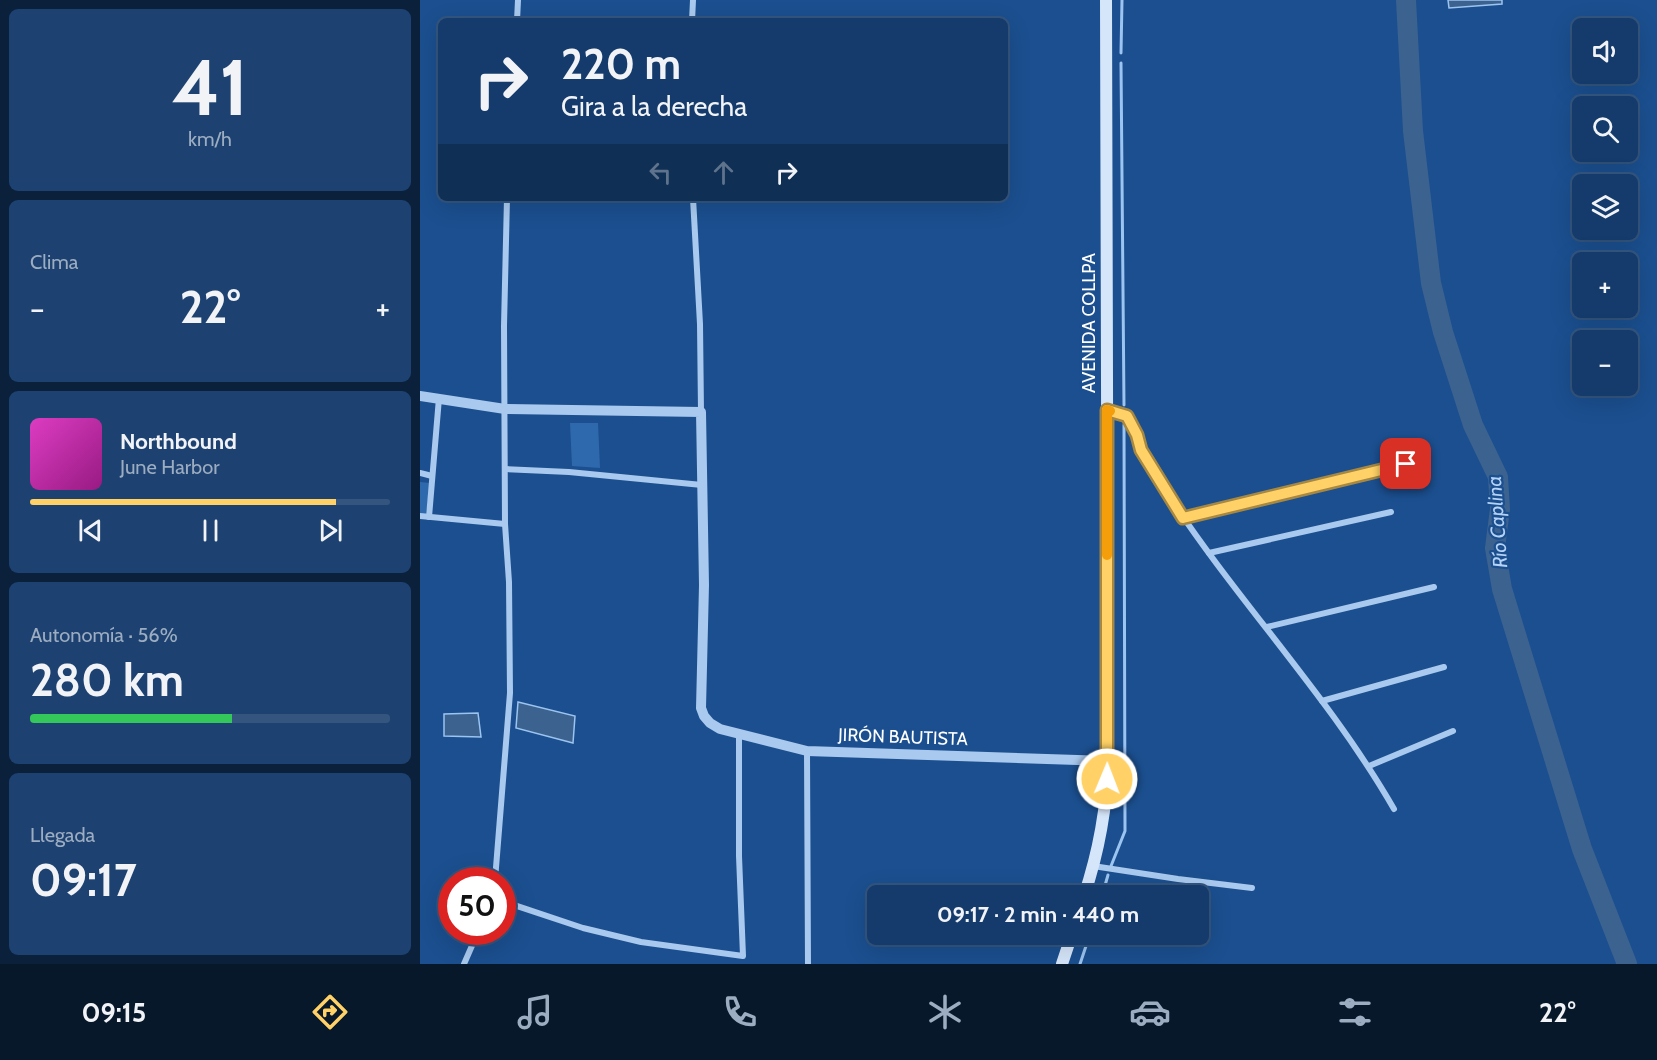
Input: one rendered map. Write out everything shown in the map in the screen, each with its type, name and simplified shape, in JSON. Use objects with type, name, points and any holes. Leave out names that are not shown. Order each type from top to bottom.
[{"type":"main road","name":"AVENIDA COLLPA","points":[[1087,885],[1107,798],[1108,761],[1106,0]]},
{"type":"main road","points":[[1062,964],[1068,945]]},
{"type":"street","points":[[517,18],[518,0]]},
{"type":"street","points":[[692,18],[693,0]]},
{"type":"street","points":[[496,867],[510,693],[509,582],[505,524],[504,326],[507,201]]},
{"type":"street","points":[[505,469],[569,472],[702,484],[700,324],[693,201]]},
{"type":"street","points":[[420,396],[505,409],[701,412]]},
{"type":"street","points":[[429,517],[439,398]]},
{"type":"street","points":[[1107,410],[1127,416],[1137,435],[1141,450],[1183,518],[1322,701],[1369,766],[1394,809]]},
{"type":"street","points":[[1183,518],[1406,464]]},
{"type":"street","points":[[420,473],[432,476]]},
{"type":"street","name":"JIRÓN BAUTISTA","points":[[702,484],[704,585],[701,708],[710,723],[739,734],[807,751],[1108,761]]},
{"type":"street","points":[[1209,553],[1391,512]]},
{"type":"street","points":[[420,516],[505,524]]},
{"type":"street","points":[[1268,627],[1434,586]]},
{"type":"street","points":[[1322,701],[1444,667]]},
{"type":"street","points":[[1369,766],[1453,731]]},
{"type":"street","points":[[516,906],[583,928],[640,942],[743,956],[739,856],[739,734]]},
{"type":"street","points":[[807,751],[808,964]]},
{"type":"street","points":[[1092,866],[1252,888]]},
{"type":"street","points":[[464,964],[472,945]]},
{"type":"shaded area","points":[[1448,0],[1502,0],[1502,4],[1449,8]]},
{"type":"shaded area","points":[[570,423],[598,423],[600,468],[572,466]]},
{"type":"shaded area","points":[[420,482],[430,483],[426,515],[420,515]]},
{"type":"shaded area","points":[[518,702],[575,716],[573,743],[516,728]]},
{"type":"shaded area","points":[[478,713],[481,737],[444,736],[444,714]]},
{"type":"waterway","points":[[1121,53],[1122,0]]},
{"type":"waterway","name":"Río Caplina","points":[[1406,0],[1413,131],[1431,283],[1443,332],[1473,425],[1498,477],[1500,509],[1495,548],[1502,589],[1582,849],[1627,964]]},
{"type":"waterway","points":[[1121,63],[1124,405]]},
{"type":"waterway","points":[[1111,866],[1125,831],[1124,425]]},
{"type":"waterway","points":[[1105,885],[1108,875]]},
{"type":"waterway","points":[[1080,964],[1086,945]]},
{"type":"slow traffic","points":[[1107,555],[1107,410],[1110,411]]},
{"type":"route","points":[[1107,779],[1107,410],[1127,416],[1153,472],[1183,518],[1406,464]]}]
